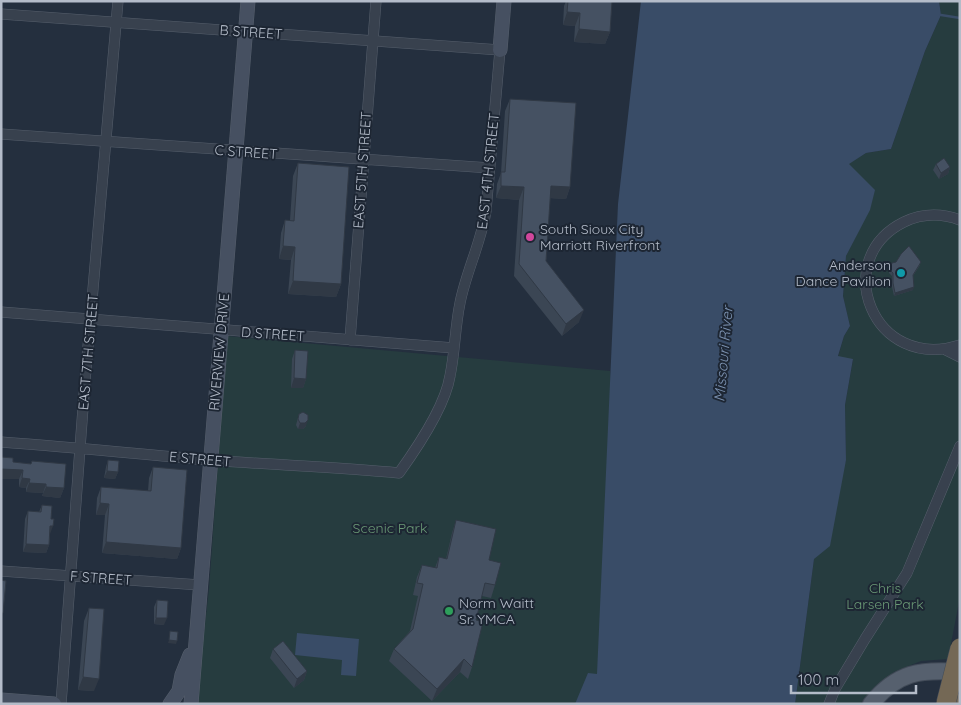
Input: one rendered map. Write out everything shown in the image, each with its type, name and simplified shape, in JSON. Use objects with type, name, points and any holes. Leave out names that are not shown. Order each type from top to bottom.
[{"type":"highway","points":[[946,704],[960,648]]},
{"type":"main road","name":"RIVERVIEW DRIVE","points":[[191,704],[234,151],[248,1]]},
{"type":"main road","name":"EAST 4TH STREET","points":[[500,50],[504,1]]},
{"type":"main road","points":[[170,704],[179,691],[182,675],[195,646]]},
{"type":"main road","points":[[871,704],[891,684],[907,676],[936,671],[960,672]]},
{"type":"main road","points":[[1,700],[54,704]]},
{"type":"street","name":"EAST 7TH STREET","points":[[60,704],[90,320],[118,1]]},
{"type":"street","name":"EAST 5TH STREET","points":[[350,340],[376,1]]},
{"type":"street","name":"B STREET","points":[[1,14],[500,50]]},
{"type":"street","name":"EAST 4TH STREET","points":[[399,473],[412,456],[432,421],[447,388],[460,305],[466,279],[483,228],[500,50]]},
{"type":"street","name":"C STREET","points":[[1,134],[106,143],[490,168]]},
{"type":"street","points":[[960,220],[932,214],[898,224],[874,250],[867,268],[866,280],[867,294],[872,311],[891,336],[919,349],[946,350],[960,345]]},
{"type":"street","name":"D STREET","points":[[1,312],[454,348]]},
{"type":"street","points":[[946,350],[960,357]]},
{"type":"street","name":"E STREET","points":[[1,442],[80,447],[210,460],[399,473]]},
{"type":"street","points":[[829,704],[835,689],[865,638],[907,574],[960,446]]},
{"type":"street","name":"F STREET","points":[[1,571],[200,585]]},
{"type":"green space","name":"Chris Larsen Park","points":[[939,1],[960,1],[960,597],[948,659],[921,661],[894,672],[860,704],[795,704],[814,559],[846,460],[845,405],[853,360],[838,357],[844,336],[850,326],[843,296],[846,256],[869,210],[848,164],[866,153],[891,149],[925,51],[941,15]]},
{"type":"green space","name":"Scenic Park","points":[[227,336],[610,371],[640,631],[614,704],[196,704],[209,589]]},
{"type":"water","name":"Missouri River","points":[[641,1],[939,1],[941,15],[925,51],[891,149],[866,153],[849,164],[875,190],[870,210],[846,256],[843,296],[850,326],[844,336],[838,356],[853,359],[845,405],[846,460],[830,546],[814,559],[795,704],[575,704],[588,673],[597,674],[618,204]]},
{"type":"water","points":[[297,633],[359,639],[356,676],[341,675],[342,660],[295,655]]},
{"type":"building","points":[[568,1],[612,1],[610,32],[579,29],[580,13],[567,12]]},
{"type":"building","name":"South Sioux City Marriott Riverfront","points":[[510,99],[576,103],[570,187],[551,186],[546,261],[584,310],[566,324],[519,264],[524,187],[501,186],[501,172],[505,172]]},
{"type":"building","points":[[944,158],[950,167],[941,173],[936,164]]},
{"type":"building","points":[[298,163],[349,167],[341,284],[293,281],[295,247],[283,246],[285,220],[294,221]]},
{"type":"building","name":"Anderson Dance Pavilion","points":[[909,246],[921,262],[913,275],[914,287],[895,293],[893,273],[890,270],[890,266],[896,262]]},
{"type":"building","points":[[295,350],[308,351],[306,379],[294,378]]},
{"type":"building","points":[[303,412],[308,415],[308,420],[305,423],[300,423],[298,419],[299,414]]},
{"type":"building","points":[[1,457],[13,458],[13,462],[31,464],[32,461],[66,464],[64,488],[46,487],[46,484],[29,483],[30,479],[22,478],[23,470],[1,469]]},
{"type":"building","points":[[108,460],[119,461],[118,472],[107,471]]},
{"type":"building","points":[[153,467],[187,470],[181,548],[106,542],[109,504],[100,503],[101,487],[151,491]]},
{"type":"building","points":[[42,505],[52,506],[51,519],[54,519],[53,526],[50,526],[49,545],[26,544],[28,511],[41,512]]},
{"type":"building","points":[[456,520],[496,529],[489,560],[501,563],[495,585],[485,583],[476,620],[483,622],[472,667],[464,659],[437,689],[394,649],[413,629],[423,584],[417,583],[422,565],[437,568],[439,557],[447,559]]},
{"type":"building","points":[[1,580],[6,581],[3,613],[1,613]]},
{"type":"building","points":[[157,600],[168,601],[167,618],[156,618]]},
{"type":"building","points":[[89,608],[104,609],[99,679],[83,677]]},
{"type":"building","points":[[170,631],[178,632],[177,641],[169,640]]},
{"type":"building","points":[[283,641],[307,671],[297,679],[273,649]]},
{"type":"waterway","points":[[941,15],[960,18]]},
{"type":"place","name":"South Sioux City Marriott Riverfront","points":[[530,237]]},
{"type":"place","name":"Anderson Dance Pavilion","points":[[901,273]]},
{"type":"place","name":"Norm Waitt Sr. YMCA","points":[[449,611]]}]
